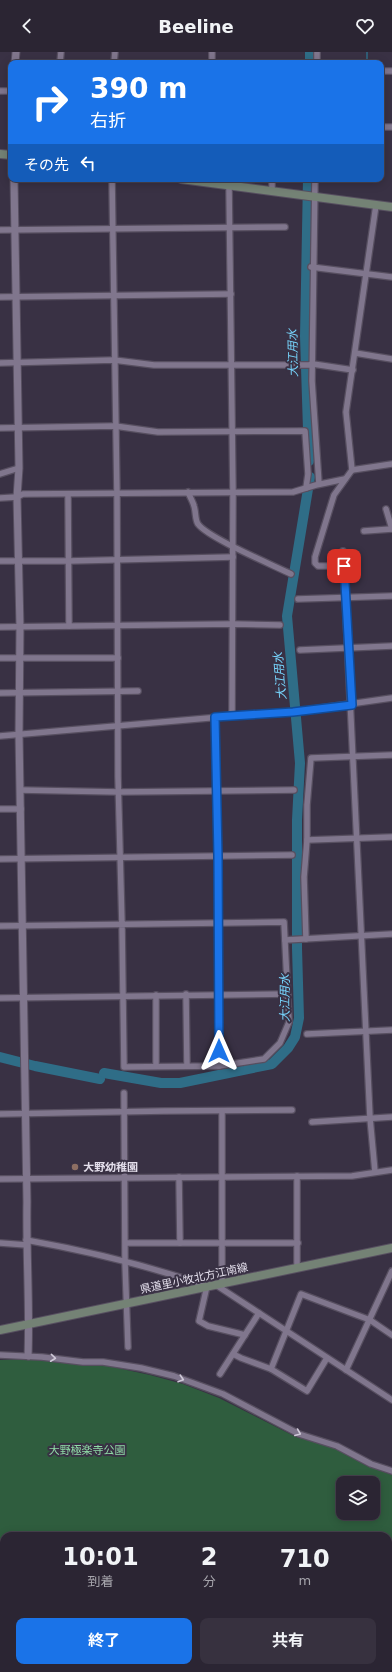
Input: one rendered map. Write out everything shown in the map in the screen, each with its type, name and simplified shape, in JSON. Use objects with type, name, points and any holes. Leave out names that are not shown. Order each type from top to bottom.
[{"type":"main road","points":[[213,182],[229,186],[392,207]]},
{"type":"main road","name":"県道里小牧北方江南線","points":[[0,1330],[392,1248]]},
{"type":"street","points":[[14,182],[18,428],[17,497],[20,561],[19,734],[29,1324],[28,1356]]},
{"type":"street","points":[[0,926],[23,926],[122,925],[219,924],[284,922],[289,1022],[280,1043],[264,1059],[219,1066],[124,1067],[122,925],[118,726],[117,494],[114,360],[115,296],[112,182]]},
{"type":"street","points":[[272,182],[272,191]]},
{"type":"street","points":[[315,182],[308,365],[313,401],[317,484]]},
{"type":"street","points":[[229,186],[233,494],[232,716]]},
{"type":"street","points":[[352,470],[346,412],[376,205]]},
{"type":"street","points":[[0,230],[285,227]]},
{"type":"street","points":[[312,267],[392,277]]},
{"type":"street","points":[[0,297],[231,294]]},
{"type":"street","points":[[355,353],[392,359]]},
{"type":"street","points":[[0,363],[114,360],[154,365],[308,365],[353,370]]},
{"type":"street","points":[[0,428],[115,426],[158,432],[232,430],[305,431],[308,474],[307,487]]},
{"type":"street","points":[[344,566],[318,566],[315,563],[315,557],[334,495],[352,470],[392,464]]},
{"type":"street","points":[[0,474],[18,468]]},
{"type":"street","points":[[0,498],[17,497],[23,494],[188,492],[233,494],[293,492],[317,484],[345,479]]},
{"type":"street","points":[[188,492],[194,505],[197,523],[199,526],[233,546],[291,574]]},
{"type":"street","points":[[68,494],[69,626]]},
{"type":"street","points":[[364,531],[392,529],[386,509]]},
{"type":"street","points":[[343,551],[352,705],[370,1118],[375,1172]]},
{"type":"street","points":[[0,561],[233,557]]},
{"type":"street","points":[[298,599],[392,596]]},
{"type":"street","points":[[0,627],[233,624],[280,625]]},
{"type":"street","points":[[300,650],[392,646]]},
{"type":"street","points":[[0,658],[118,658]]},
{"type":"street","points":[[0,693],[138,691]]},
{"type":"street","points":[[0,736],[215,717],[296,712],[392,698]]},
{"type":"street","points":[[215,717],[219,924],[219,1066]]},
{"type":"street","points":[[300,939],[311,758],[392,755]]},
{"type":"street","points":[[20,790],[119,792],[294,790]]},
{"type":"street","points":[[0,809],[21,809]]},
{"type":"street","points":[[307,840],[392,836]]},
{"type":"street","points":[[0,859],[120,856],[292,855]]},
{"type":"street","points":[[285,940],[392,934]]},
{"type":"street","points":[[0,998],[186,994],[288,994]]},
{"type":"street","points":[[186,994],[187,1066]]},
{"type":"street","points":[[156,995],[156,1066]]},
{"type":"street","points":[[307,1034],[392,1030]]},
{"type":"street","points":[[124,1093],[125,1262],[128,1347]]},
{"type":"street","points":[[0,1114],[292,1110]]},
{"type":"street","points":[[222,1111],[222,1243],[215,1285],[199,1321],[208,1326],[245,1335]]},
{"type":"street","points":[[312,1122],[392,1117]]},
{"type":"street","points":[[0,1179],[26,1180],[180,1176],[352,1176],[392,1170]]},
{"type":"street","points":[[180,1176],[180,1243]]},
{"type":"street","points":[[297,1176],[297,1268]]},
{"type":"street","points":[[0,1243],[27,1242],[82,1251],[215,1285],[392,1400]]},
{"type":"street","points":[[126,1243],[298,1243]]},
{"type":"street","points":[[346,1370],[392,1271]]},
{"type":"street","points":[[271,1369],[301,1294],[370,1320],[392,1335]]},
{"type":"street","points":[[220,1374],[259,1313]]},
{"type":"street","points":[[233,1354],[271,1369],[307,1390],[326,1358]]},
{"type":"street","points":[[0,1356],[28,1356],[83,1362],[103,1362],[174,1376],[223,1394],[299,1434],[337,1446],[371,1464],[392,1471]]},
{"type":"green space","name":"大野極楽寺公園","points":[[27,1359],[108,1366],[150,1375],[183,1384],[219,1398],[294,1436],[336,1449],[367,1466],[392,1475],[392,1532],[0,1532],[0,1360]]},
{"type":"waterway","name":"大江用水","points":[[310,52],[310,60]]},
{"type":"waterway","points":[[367,52],[367,60]]},
{"type":"waterway","name":"大江用水","points":[[308,182],[305,336],[309,461]]},
{"type":"waterway","name":"大江用水","points":[[104,1073],[161,1083],[180,1083],[272,1064],[288,1048],[295,1037],[299,1018],[297,948],[297,820],[300,763],[287,616],[310,477]]},
{"type":"waterway","name":"大江用水","points":[[0,1057],[35,1066],[100,1079]]},
{"type":"place","name":"大野幼稚園","points":[[75,1167]]},
{"type":"route","points":[[219,1051],[219,924],[215,717],[293,712],[352,705],[344,566]]}]
